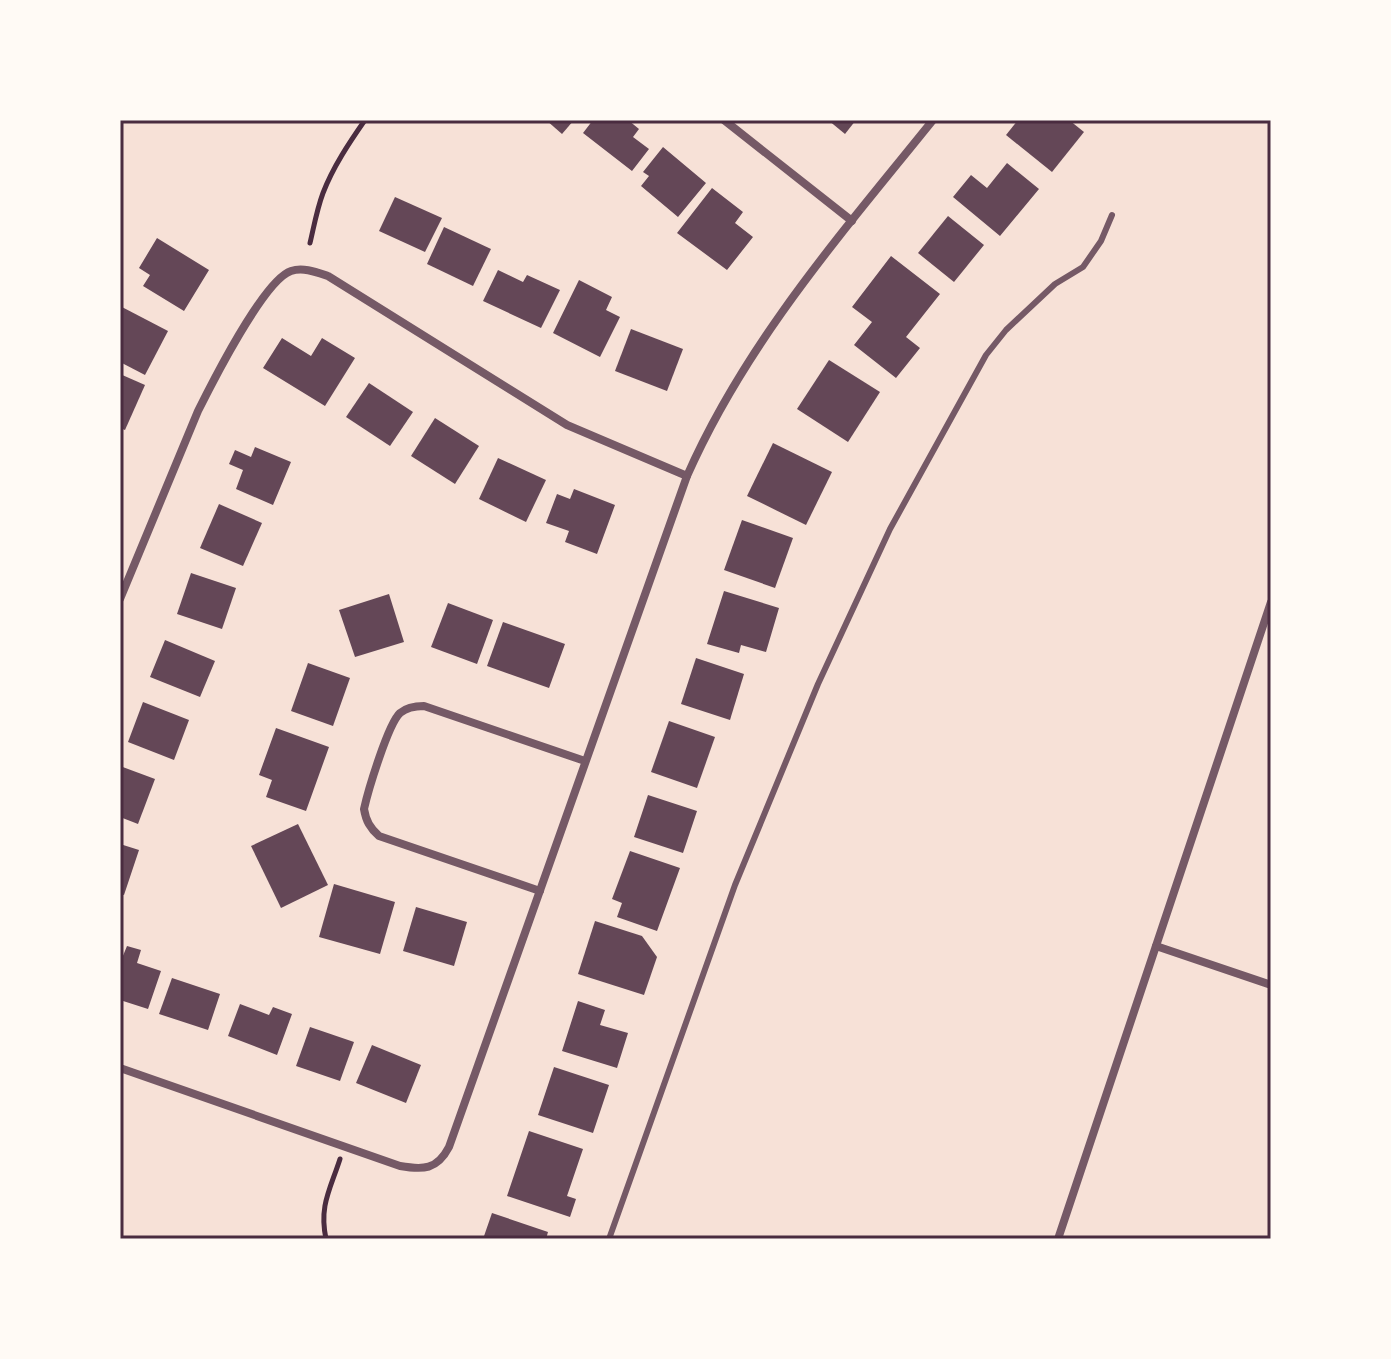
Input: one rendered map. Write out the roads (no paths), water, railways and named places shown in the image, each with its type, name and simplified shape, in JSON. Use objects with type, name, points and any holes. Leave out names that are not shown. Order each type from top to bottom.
[{"type":"street","points":[[724,120],[852,221]]},
{"type":"street","points":[[120,1068],[400,1166],[423,1169],[441,1159],[449,1147],[687,476],[699,450],[742,370],[766,334],[933,120]]},
{"type":"street","points":[[120,599],[205,397],[229,352],[276,281],[288,272],[301,269],[328,276],[567,425],[687,476]]},
{"type":"street","points":[[1058,1239],[1271,602]]},
{"type":"street","points":[[540,891],[379,836],[373,831],[364,809],[391,727],[401,712],[424,706],[585,761]]},
{"type":"street","points":[[1156,946],[1271,985]]},
{"type":"lane","points":[[609,1239],[735,885],[818,684],[890,529],[986,355],[1006,330],[1055,284],[1083,267],[1101,241],[1112,215]]}]
